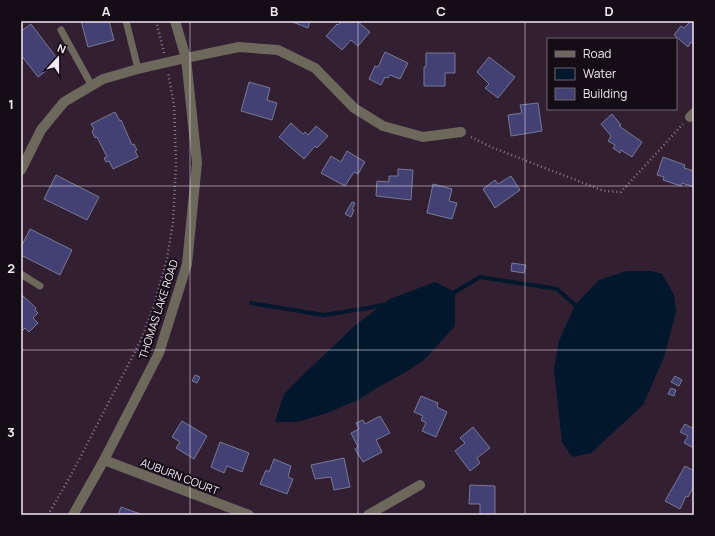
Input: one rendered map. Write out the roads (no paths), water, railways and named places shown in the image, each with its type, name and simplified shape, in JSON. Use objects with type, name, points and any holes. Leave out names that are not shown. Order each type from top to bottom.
[{"type":"street","name":"THOMAS LAKE ROAD","points":[[73,515],[104,460],[158,353],[187,264],[197,163],[186,58],[175,21]]},
{"type":"street","points":[[21,170],[24,158],[41,130],[64,102],[103,79],[138,69],[238,47],[278,50],[314,68],[354,108],[383,126],[423,137],[461,132]]},
{"type":"street","name":"AUBURN COURT","points":[[104,460],[248,515]]},
{"type":"street","points":[[368,515],[420,485]]},
{"type":"lane","points":[[126,21],[138,69]]},
{"type":"lane","points":[[61,30],[92,86]]},
{"type":"lane","points":[[21,274],[40,286]]},
{"type":"water","points":[[627,271],[652,271],[662,274],[674,295],[676,312],[664,357],[643,405],[591,453],[572,457],[562,442],[554,369],[559,341],[575,305],[599,280]]},
{"type":"water","points":[[435,282],[455,292],[455,326],[424,360],[358,400],[327,413],[297,422],[275,422],[284,394],[353,327],[390,299]]},
{"type":"waterway","points":[[450,295],[480,277],[557,289],[577,308]]},
{"type":"waterway","points":[[251,303],[324,315],[382,305]]}]
